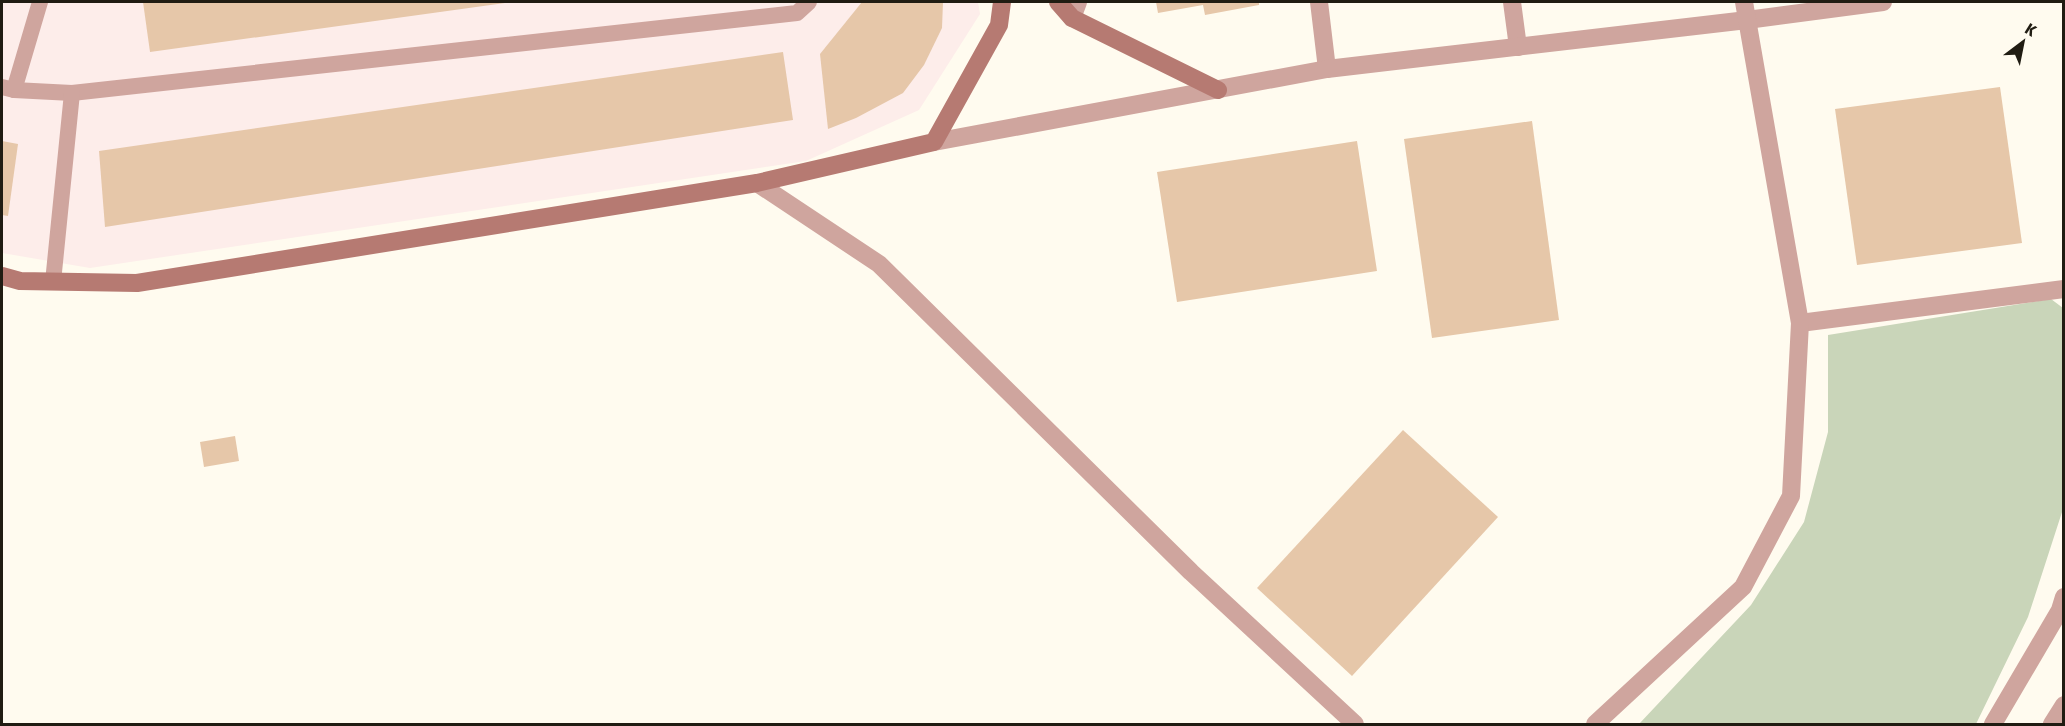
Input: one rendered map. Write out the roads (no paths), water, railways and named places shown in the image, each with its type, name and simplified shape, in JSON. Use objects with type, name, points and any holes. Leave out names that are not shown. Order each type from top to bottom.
[{"type":"street","points":[[934,142],[999,25],[1002,2]]},
{"type":"street","points":[[1058,2],[1218,90]]},
{"type":"street","points":[[1319,2],[1327,69]]},
{"type":"street","points":[[1512,2],[1518,47]]},
{"type":"street","points":[[1594,724],[1743,587],[1791,495],[1800,323],[1744,2]]},
{"type":"street","points":[[2,276],[20,281],[137,283],[757,183],[934,142],[1327,69],[1882,2]]},
{"type":"street","points":[[757,183],[879,264],[1191,572],[1354,724]]},
{"type":"street","points":[[1800,323],[2064,290]]},
{"type":"street","points":[[1993,724],[2060,610],[2064,597]]},
{"type":"street","points":[[2052,724],[2064,705]]},
{"type":"lane","points":[[40,2],[8,89],[72,93],[797,13],[809,2]]},
{"type":"lane","points":[[53,282],[72,93]]}]
